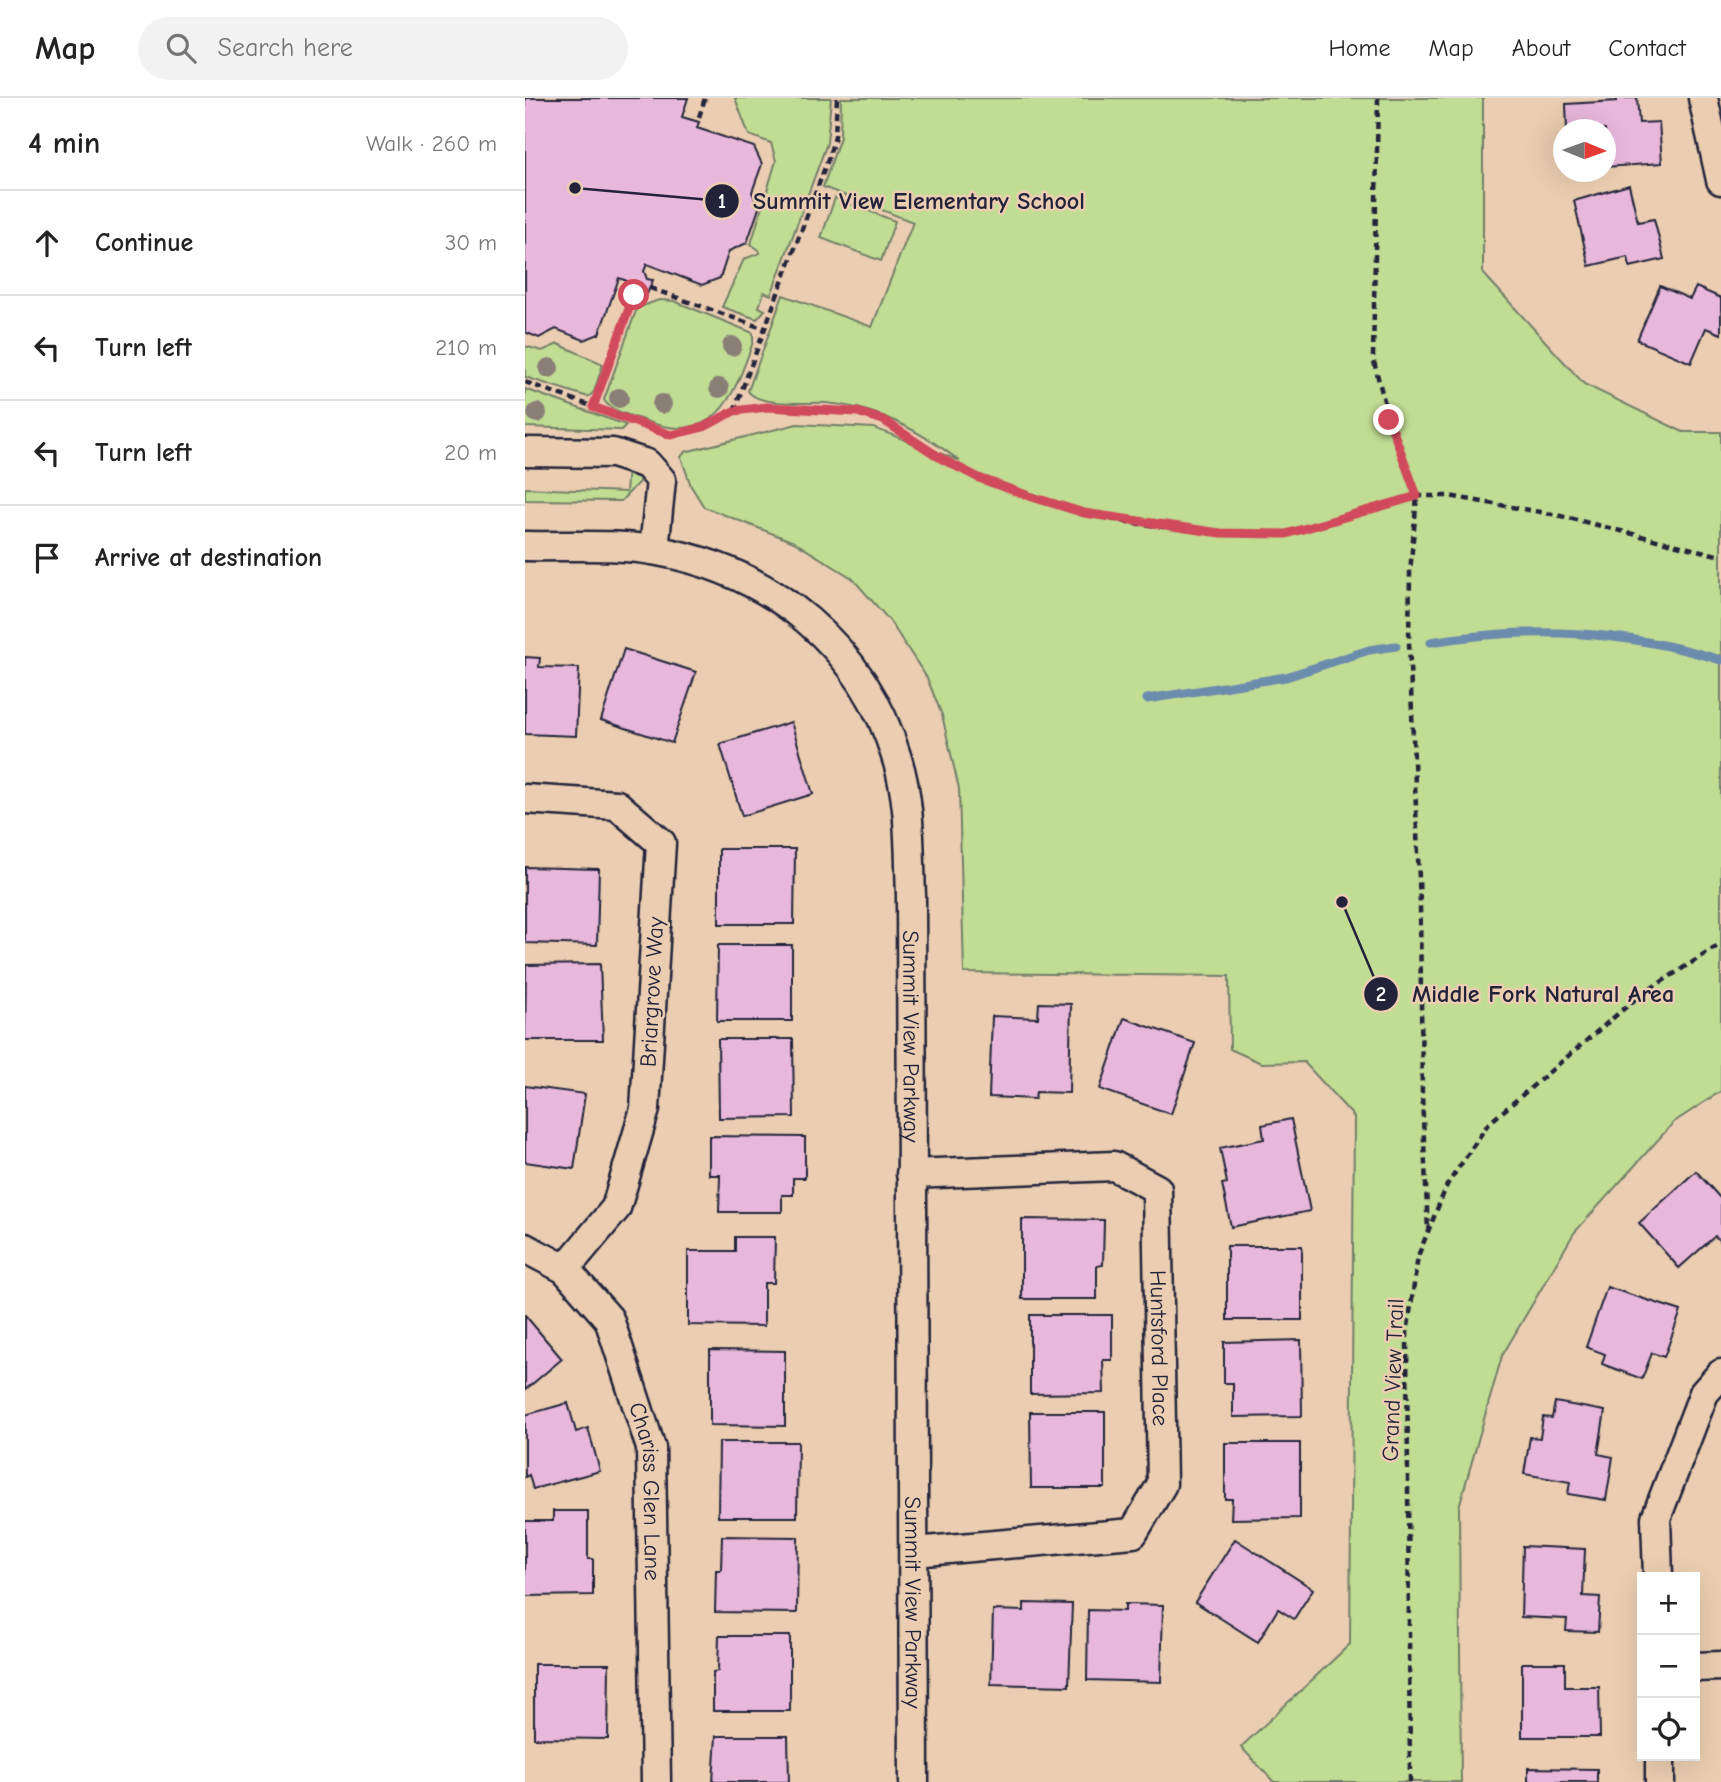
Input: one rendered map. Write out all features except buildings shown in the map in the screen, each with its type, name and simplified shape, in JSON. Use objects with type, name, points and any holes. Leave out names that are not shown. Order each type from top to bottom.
[{"type":"street","points":[[1703,98],[1721,180]]},
{"type":"street","points":[[525,452],[613,453],[647,464],[661,480],[654,550]]},
{"type":"street","name":"Summit View Parkway","points":[[525,546],[654,550],[730,571],[766,589],[801,612],[830,638],[859,673],[880,713],[898,760],[907,808],[911,896],[914,1782]]},
{"type":"street","name":"Briargrove Way","points":[[525,799],[617,805],[661,844],[645,1109],[616,1208],[565,1269]]},
{"type":"street","name":"Huntsford Place","points":[[911,1174],[1114,1166],[1157,1188],[1162,1484],[1133,1534],[914,1552]]},
{"type":"street","name":"Chariss Glen Lane","points":[[525,1248],[565,1269],[608,1319],[651,1448],[656,1782]]},
{"type":"street","points":[[1658,1572],[1656,1518],[1704,1393],[1721,1374]]},
{"type":"street","points":[[1700,1667],[1721,1666]]},
{"type":"street","points":[[1660,1761],[1660,1782]]},
{"type":"path","points":[[699,117],[705,98]]},
{"type":"path","points":[[734,411],[827,162],[835,136],[837,98]]},
{"type":"path","points":[[1378,98],[1373,358],[1389,420],[1417,496],[1410,572],[1409,642],[1420,904],[1422,1095],[1428,1232]]},
{"type":"path","points":[[650,288],[765,329]]},
{"type":"path","points":[[593,407],[634,295]]},
{"type":"path","points":[[525,382],[671,435],[704,427],[734,411],[767,407],[857,412],[883,420],[942,459],[979,478],[1084,513],[1158,526],[1220,533],[1286,534],[1417,496],[1450,496],[1557,515],[1721,556]]},
{"type":"path","name":"Grand View Trail","points":[[1410,1782],[1407,1334],[1418,1256],[1447,1185],[1488,1124],[1639,996],[1721,944]]},
{"type":"green space","points":[[735,98],[831,98],[827,143],[771,295],[764,292],[759,307],[765,310],[757,319],[722,307],[744,259],[760,253],[751,244],[776,161],[771,143],[749,135]]},
{"type":"green space","points":[[841,98],[1483,98],[1483,273],[1584,384],[1683,432],[1721,432],[1721,1091],[1674,1122],[1574,1233],[1502,1356],[1459,1507],[1461,1782],[1274,1782],[1241,1747],[1350,1644],[1354,1117],[1304,1062],[1261,1063],[1230,1049],[1229,976],[964,973],[959,789],[942,715],[927,678],[889,620],[852,578],[794,542],[704,507],[691,486],[681,457],[685,452],[797,424],[874,428],[960,461],[929,440],[880,415],[845,405],[772,402],[748,391],[783,295],[872,327],[913,222],[823,187],[840,137]]},
{"type":"green space","points":[[835,198],[895,221],[881,261],[821,238]]},
{"type":"green space","points":[[659,300],[674,301],[753,333],[753,342],[728,399],[717,413],[704,423],[688,428],[668,427],[643,420],[616,410],[604,400],[637,308]]},
{"type":"green space","points":[[558,344],[603,364],[594,392],[588,397],[525,377],[525,346],[542,351]]},
{"type":"green space","points":[[525,389],[626,425],[621,430],[525,427]]},
{"type":"green space","points":[[628,468],[640,474],[639,482],[621,501],[525,500],[525,488],[626,492]]},
{"type":"waterway","points":[[1431,642],[1505,634],[1577,634],[1649,642],[1721,660]]},
{"type":"waterway","points":[[1147,699],[1286,677],[1369,650],[1396,646]]},
{"type":"place","name":"Summit View Elementary School","points":[[575,188]]},
{"type":"place","name":"Middle Fork Natural Area","points":[[1342,902]]},
{"type":"route","points":[[634,295],[593,407],[648,429],[671,435],[704,427],[734,411],[767,407],[829,408],[857,412],[883,420],[942,459],[979,478],[1084,513],[1133,523],[1220,533],[1286,534],[1417,496],[1389,420]]}]
